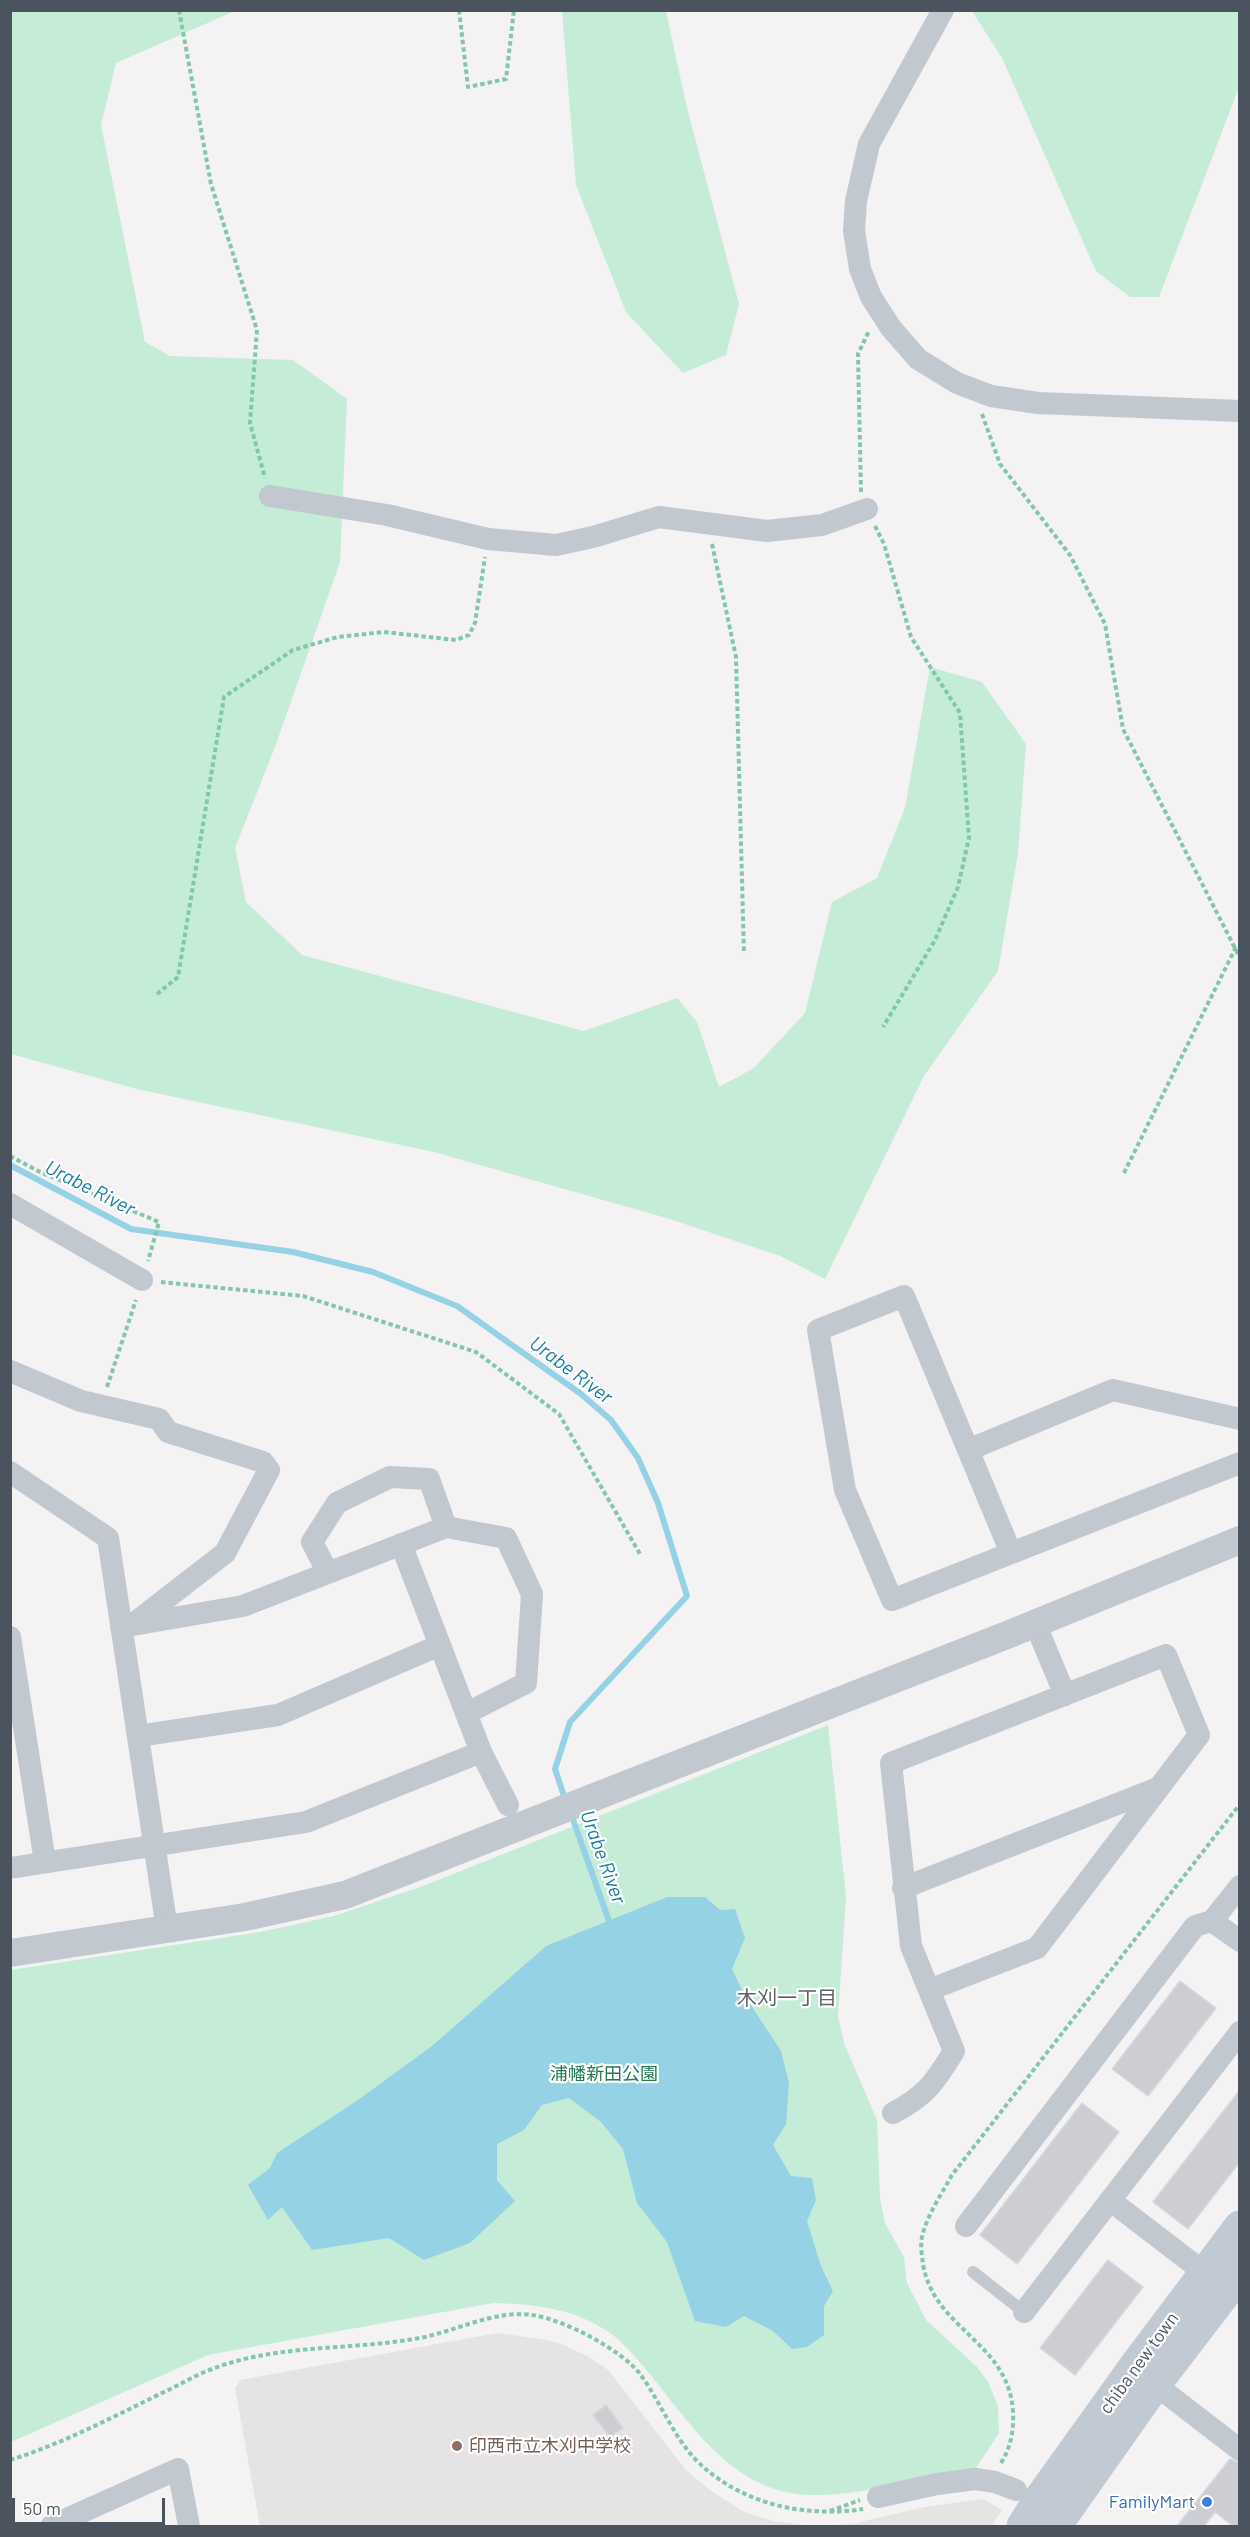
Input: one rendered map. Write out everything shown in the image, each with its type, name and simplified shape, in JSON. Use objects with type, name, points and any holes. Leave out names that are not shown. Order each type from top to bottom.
[{"type":"main road","name":"chiba new town","points":[[1144,2376],[1205,2273],[1239,2227]]},
{"type":"main road","name":"chiba new town","points":[[1023,2526],[1043,2508],[1144,2376],[1239,2273]]},
{"type":"street","points":[[943,10],[869,144],[860,181],[854,231],[860,269],[871,297],[891,328],[918,358],[957,383],[991,396],[1038,403],[1239,411]]},
{"type":"street","points":[[270,496],[387,515],[488,539],[556,545],[593,537],[659,517],[767,531],[794,530],[822,525],[867,509]]},
{"type":"street","points":[[10,1204],[142,1280]]},
{"type":"street","points":[[1011,1553],[904,1296],[818,1330],[845,1490],[892,1600],[1239,1463]]},
{"type":"street","points":[[10,1371],[81,1401],[159,1419],[168,1432],[263,1462],[269,1470],[225,1553],[127,1626]]},
{"type":"street","points":[[968,1450],[1113,1390],[1239,1419]]},
{"type":"street","points":[[10,1472],[108,1538],[127,1626],[138,1736],[167,1929]]},
{"type":"street","points":[[328,1573],[312,1542],[337,1503],[390,1477],[429,1479],[446,1527]]},
{"type":"street","points":[[127,1626],[243,1606],[446,1527],[506,1538],[532,1594],[526,1683],[467,1713]]},
{"type":"street","points":[[10,1953],[245,1917],[345,1895],[1035,1623],[1239,1540]]},
{"type":"street","points":[[401,1544],[481,1752],[508,1805]]},
{"type":"street","points":[[1035,1623],[1065,1695]]},
{"type":"street","points":[[10,1637],[45,1862]]},
{"type":"street","points":[[138,1736],[278,1715],[440,1645]]},
{"type":"street","points":[[893,2113],[910,2104],[933,2085],[954,2051],[929,1990],[911,1946],[891,1763],[1166,1655],[1199,1735],[1037,1948],[929,1990]]},
{"type":"street","points":[[10,1868],[306,1822],[481,1752]]},
{"type":"street","points":[[903,1888],[1160,1787]]},
{"type":"street","points":[[966,2226],[1195,1926],[1212,1921],[1239,1886]]},
{"type":"street","points":[[1212,1921],[1239,1941]]},
{"type":"street","points":[[1024,2312],[1239,2032]]},
{"type":"street","points":[[1111,2201],[1205,2273]]},
{"type":"street","points":[[1144,2376],[1239,2450]]},
{"type":"street","points":[[51,2526],[178,2469],[189,2526]]},
{"type":"street","points":[[872,2503],[937,2484],[975,2480],[995,2482],[1043,2508]]},
{"type":"lane","points":[[973,2272],[1024,2312]]},
{"type":"path","points":[[178,10],[211,184],[257,330],[250,423],[270,496]]},
{"type":"path","points":[[459,10],[468,87],[506,79],[514,10]]},
{"type":"path","points":[[883,316],[865,336],[858,354],[861,496],[884,544],[911,637],[960,713],[969,838],[958,887],[935,940],[883,1027]]},
{"type":"path","points":[[974,390],[1000,464],[1070,555],[1105,624],[1123,729],[1237,948],[1239,958]]},
{"type":"path","points":[[708,523],[736,657],[744,954]]},
{"type":"path","points":[[157,994],[178,977],[224,697],[292,650],[338,637],[384,632],[456,640],[469,635],[475,623],[488,539]]},
{"type":"path","points":[[1124,1173],[1237,948]]},
{"type":"path","points":[[10,1156],[40,1172],[159,1222],[101,1406]]},
{"type":"path","points":[[142,1280],[303,1296],[476,1352],[560,1414],[640,1554]]},
{"type":"path","points":[[10,2460],[50,2448],[212,2369],[261,2356],[423,2337],[503,2314],[534,2315],[604,2343],[627,2361],[640,2375],[662,2412],[695,2458],[722,2480],[764,2502],[808,2512],[828,2512],[872,2503]]},
{"type":"path","points":[[828,2512],[851,2502],[872,2503]]},
{"type":"shaded area","name":"印西市立木刈中学校","points":[[497,2333],[562,2344],[589,2357],[608,2370],[686,2470],[710,2490],[742,2511],[772,2521],[813,2526],[260,2526],[235,2388],[240,2380]]},
{"type":"shaded area","points":[[983,2499],[1002,2510],[991,2526],[825,2526],[857,2523],[924,2507]]},
{"type":"green space","points":[[10,11],[235,11],[116,63],[101,125],[145,342],[170,356],[293,360],[347,399],[340,562],[275,747],[235,848],[246,902],[302,955],[584,1031],[677,998],[697,1022],[719,1087],[754,1068],[805,1013],[832,902],[877,878],[905,808],[930,667],[982,682],[1026,744],[1018,853],[998,971],[924,1076],[825,1279],[780,1256],[670,1219],[434,1152],[137,1089],[11,1054]]},
{"type":"green space","points":[[562,11],[666,11],[686,104],[739,304],[726,355],[683,373],[626,312],[576,185]]},
{"type":"green space","points":[[972,11],[1239,11],[1239,87],[1159,297],[1130,297],[1096,271],[1002,58]]},
{"type":"green space","name":"浦幡新田公園","points":[[828,1725],[846,1897],[838,2016],[844,2043],[877,2120],[880,2198],[885,2223],[904,2257],[907,2283],[926,2320],[977,2367],[988,2382],[998,2406],[999,2433],[976,2468],[857,2492],[811,2495],[791,2493],[768,2486],[746,2476],[710,2446],[634,2356],[607,2331],[566,2312],[493,2303],[208,2355],[11,2442],[11,1970],[260,1932],[334,1916],[423,1886]]},
{"type":"water","points":[[667,1897],[705,1897],[720,1910],[735,1909],[745,1938],[732,1969],[745,1996],[781,2051],[789,2083],[786,2124],[773,2145],[791,2176],[812,2178],[816,2200],[807,2221],[821,2266],[833,2291],[824,2306],[824,2335],[807,2347],[792,2349],[773,2331],[744,2316],[726,2327],[695,2321],[667,2242],[637,2203],[623,2149],[601,2122],[569,2098],[542,2105],[524,2130],[497,2144],[497,2180],[515,2201],[470,2243],[424,2260],[389,2238],[312,2250],[282,2207],[268,2220],[248,2185],[270,2168],[277,2153],[358,2100],[432,2046],[546,1946]]},
{"type":"building","points":[[1180,1981],[1216,2008],[1148,2096],[1112,2069]]},
{"type":"building","points":[[1239,2091],[1239,2163],[1188,2229],[1153,2202]]},
{"type":"building","points":[[1082,2103],[1119,2132],[1017,2264],[980,2235]]},
{"type":"building","points":[[1108,2260],[1143,2287],[1075,2375],[1040,2348]]},
{"type":"building","points":[[606,2405],[623,2428],[610,2437],[593,2415]]},
{"type":"building","points":[[1230,2459],[1239,2463],[1239,2526],[1233,2526],[1215,2512],[1204,2526],[1177,2526]]},
{"type":"waterway","name":"Urabe River","points":[[10,1165],[131,1229],[293,1252],[373,1272],[457,1306],[581,1394],[611,1420],[638,1458],[658,1503],[687,1596],[570,1722],[555,1769],[565,1799]]},
{"type":"waterway","name":"Urabe River","points":[[571,1814],[609,1921]]},
{"type":"place","name":"印西市立木刈中学校","points":[[457,2446]]},
{"type":"place","name":"FamilyMart","points":[[1207,2502]]},
{"type":"district","name":"木刈一丁目","points":[[787,1998]]}]
